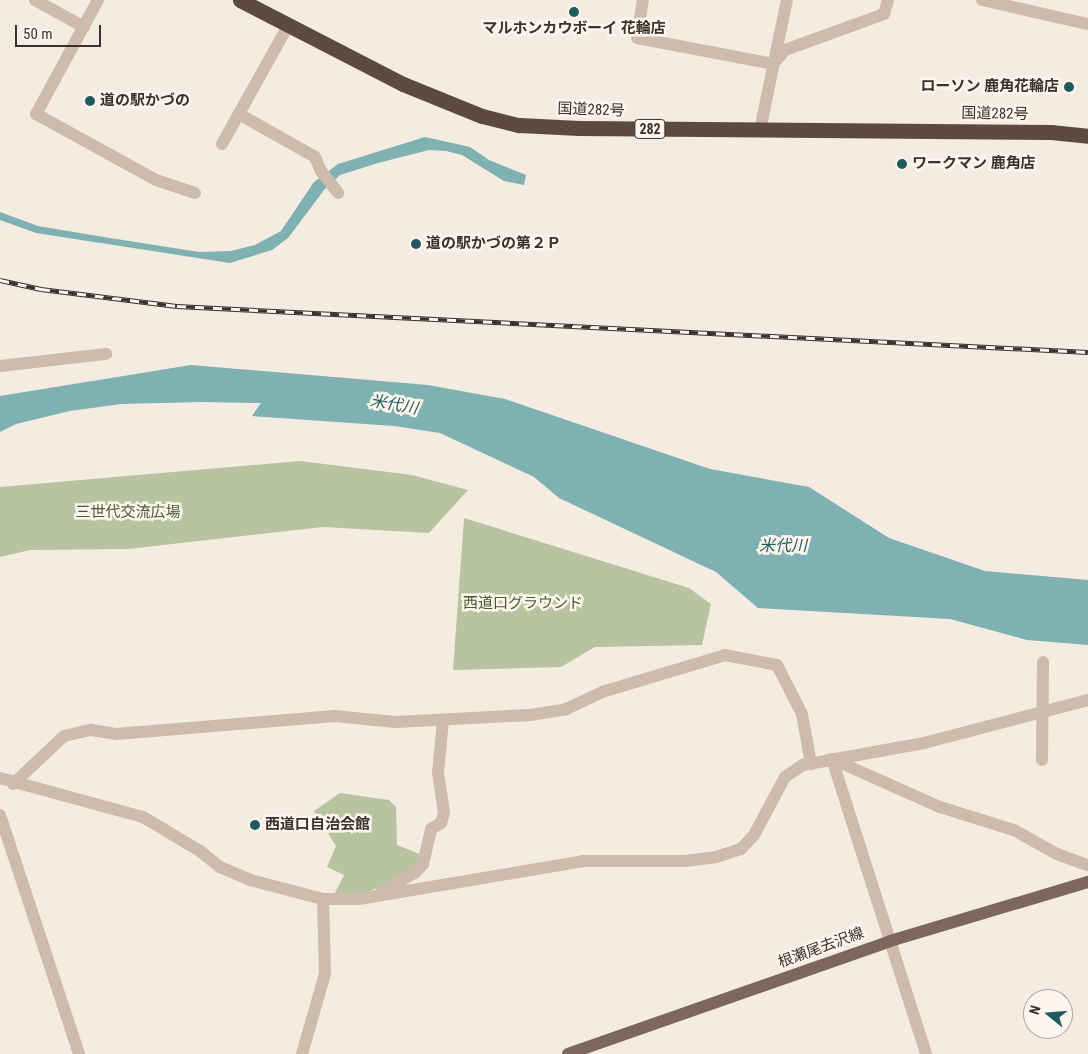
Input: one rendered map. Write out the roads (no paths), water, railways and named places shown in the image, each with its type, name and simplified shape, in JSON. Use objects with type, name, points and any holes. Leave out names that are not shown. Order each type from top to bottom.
[{"type":"highway","name":"国道282号","points":[[240,0],[403,84],[482,116],[519,125],[579,128],[1042,132],[1088,136]]},
{"type":"main road","name":"根瀬尾去沢線","points":[[568,1054],[890,941],[1088,882]]},
{"type":"street","points":[[35,0],[84,27]]},
{"type":"street","points":[[98,0],[36,114],[156,180],[195,193]]},
{"type":"street","points":[[643,0],[637,38],[774,64]]},
{"type":"street","points":[[760,130],[787,0]]},
{"type":"street","points":[[774,64],[785,50],[884,14],[888,0]]},
{"type":"street","points":[[982,0],[1088,24]]},
{"type":"street","points":[[222,144],[288,26]]},
{"type":"street","points":[[239,114],[315,157],[321,172],[336,190]]},
{"type":"street","points":[[0,366],[106,354]]},
{"type":"street","points":[[13,784],[64,736],[91,730],[116,734],[334,716],[396,722],[443,720],[566,709],[602,692],[725,655],[778,665],[802,714],[811,764]]},
{"type":"street","points":[[1042,760],[1043,662]]},
{"type":"street","points":[[0,778],[13,784],[143,817],[185,841],[220,867],[280,889],[323,899],[368,897],[583,861],[685,861],[716,857],[741,849],[763,822],[785,777],[811,764],[924,743],[1088,700]]},
{"type":"street","points":[[368,897],[415,873],[423,864],[430,829],[441,823],[444,814],[438,773],[443,720]]},
{"type":"street","points":[[832,759],[940,807],[1014,830],[1057,854],[1088,865]]},
{"type":"street","points":[[832,759],[926,1054]]},
{"type":"street","points":[[0,815],[79,1054]]},
{"type":"street","points":[[302,1054],[325,974],[323,899]]},
{"type":"water","points":[[425,137],[470,147],[489,160],[526,175],[524,185],[504,181],[462,155],[446,151],[429,150],[378,163],[340,175],[324,190],[288,238],[272,250],[230,263],[36,233],[0,220],[0,212],[38,226],[199,252],[231,251],[255,245],[281,231],[314,182],[338,164]]},
{"type":"water","name":"米代川","points":[[191,365],[428,385],[505,399],[710,469],[809,487],[889,538],[985,571],[1088,580],[1088,645],[1027,640],[950,619],[758,608],[716,572],[559,498],[534,477],[440,433],[394,426],[252,416],[261,403],[201,402],[121,404],[70,411],[16,424],[0,432],[0,396]]},
{"type":"railway","points":[[0,280],[41,289],[177,306],[1088,352]]},
{"type":"place","name":"マルホンカウボーイ 花輪店","points":[[574,12]]},
{"type":"place","name":"ローソン 鹿角花輪店","points":[[1069,87]]},
{"type":"place","name":"道の駅かづの","points":[[90,101]]},
{"type":"place","name":"ワークマン 鹿角店","points":[[902,164]]},
{"type":"place","name":"道の駅かづの第２Ｐ","points":[[416,244]]},
{"type":"place","name":"西道口自治会館","points":[[255,825]]},
{"type":"park label","name":"三世代交流広場","points":[[128,513]]},
{"type":"park label","name":"西道口グラウンド","points":[[523,604]]}]
